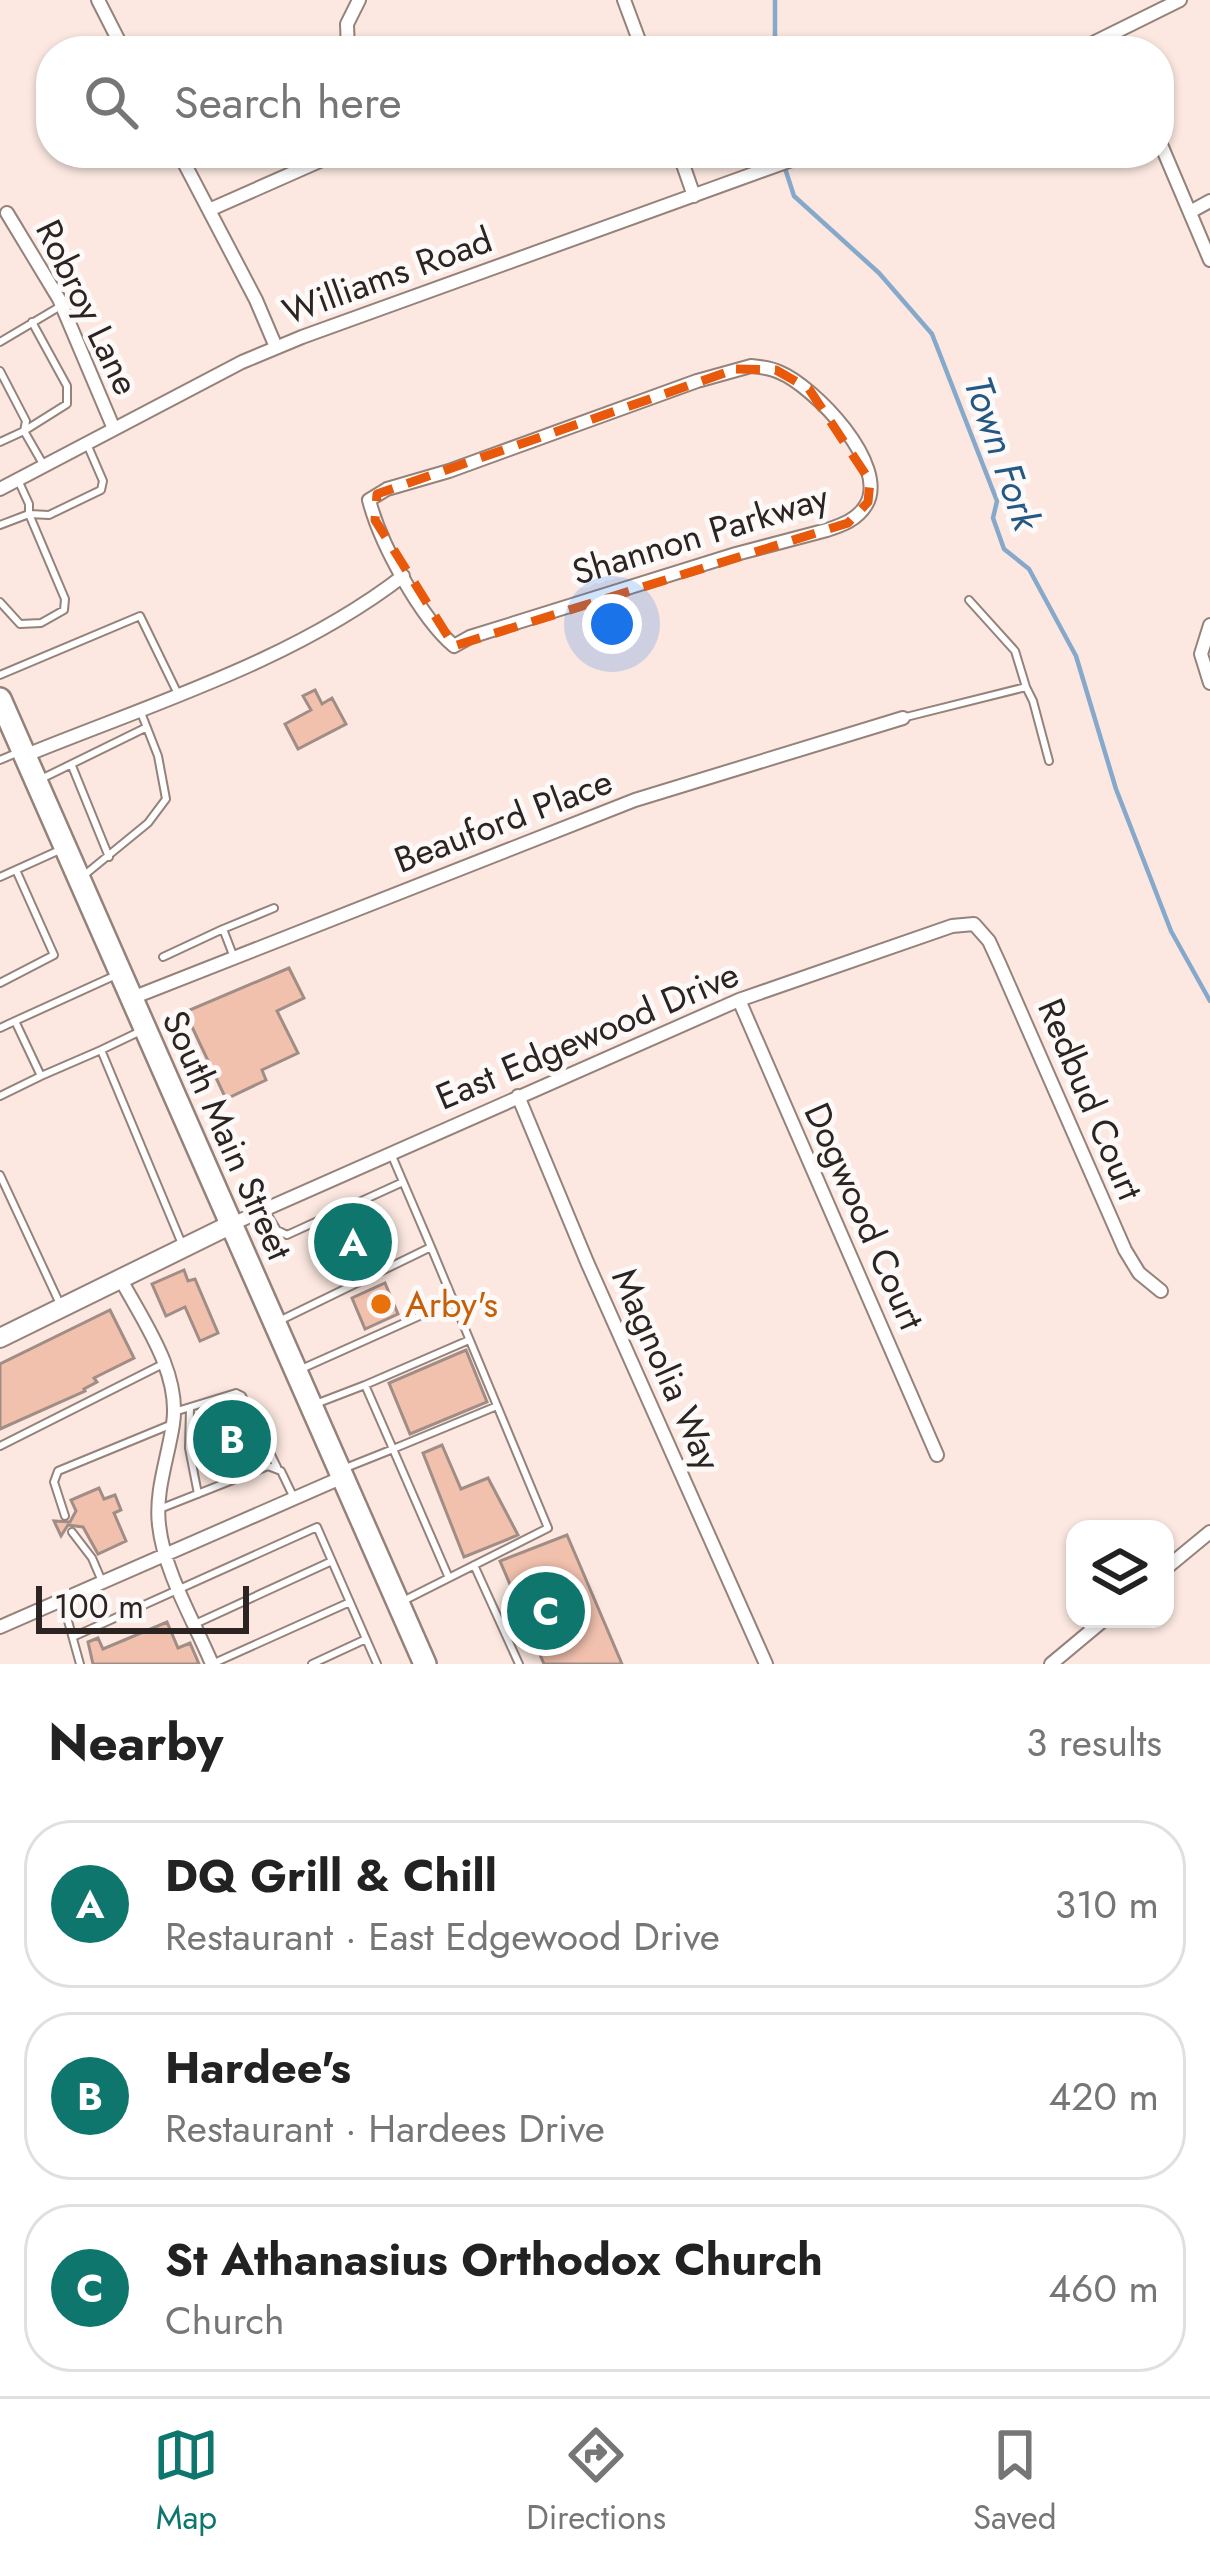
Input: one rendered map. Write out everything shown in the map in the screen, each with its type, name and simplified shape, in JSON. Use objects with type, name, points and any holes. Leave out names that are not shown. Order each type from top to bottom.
[{"type":"main road","name":"South Main Street","points":[[0,699],[425,1664]]},
{"type":"street","points":[[98,0],[116,36]]},
{"type":"street","points":[[347,36],[347,24],[359,0]]},
{"type":"street","points":[[624,0],[638,36]]},
{"type":"street","points":[[1110,36],[1180,0]]},
{"type":"street","points":[[187,168],[276,347]]},
{"type":"street","points":[[209,210],[304,168]]},
{"type":"street","points":[[684,168],[694,196]]},
{"type":"street","name":"Williams Road","points":[[0,489],[276,347],[768,168]]},
{"type":"street","points":[[1171,168],[1210,260]]},
{"type":"street","points":[[1190,212],[1210,201]]},
{"type":"street","name":"Robroy Lane","points":[[7,212],[61,305],[114,430]]},
{"type":"street","name":"Shannon Parkway","points":[[736,369],[776,370],[808,389],[836,417],[861,456],[870,481],[868,502],[848,523],[556,610],[454,646],[442,636],[403,577],[374,520],[369,500],[377,494],[736,369]]},
{"type":"street","points":[[23,753],[178,694],[312,634],[403,577]]},
{"type":"street","points":[[1210,625],[1201,654],[1210,683]]},
{"type":"street","name":"Beauford Place","points":[[132,998],[635,800],[903,718]]},
{"type":"street","name":"East Edgewood Drive","points":[[232,1224],[740,1000],[933,932],[974,924]]},
{"type":"street","name":"Redbud Court","points":[[974,924],[1000,965],[1125,1250],[1139,1273],[1161,1292]]},
{"type":"street","name":"Dogwood Court","points":[[740,1000],[938,1455]]},
{"type":"street","name":"Magnolia Way","points":[[518,1096],[766,1664]]},
{"type":"street","points":[[0,1338],[232,1224]]},
{"type":"street","points":[[120,1278],[164,1364],[175,1399],[158,1510],[165,1554],[212,1664]]},
{"type":"street","points":[[0,1627],[341,1474]]},
{"type":"street","points":[[1174,1562],[1210,1532]]},
{"type":"street","points":[[1051,1664],[1094,1628]]},
{"type":"lane","points":[[0,341],[61,305]]},
{"type":"lane","points":[[0,442],[67,404],[67,386],[32,322]]},
{"type":"lane","points":[[0,370],[26,422],[24,431]]},
{"type":"lane","points":[[24,431],[31,436],[44,467]]},
{"type":"lane","points":[[0,525],[29,514],[49,515],[101,490],[103,481],[87,444]]},
{"type":"lane","points":[[0,602],[20,624],[41,623],[64,610],[65,599],[18,480]]},
{"type":"lane","points":[[969,600],[1015,651],[1049,760]]},
{"type":"lane","points":[[0,675],[140,616],[178,694]]},
{"type":"lane","points":[[903,718],[1026,686]]},
{"type":"lane","points":[[79,879],[148,823],[166,799],[158,756],[139,709]]},
{"type":"lane","points":[[36,782],[146,727]]},
{"type":"lane","points":[[0,760],[23,753]]},
{"type":"lane","points":[[71,765],[109,856]]},
{"type":"lane","points":[[0,877],[65,847]]},
{"type":"lane","points":[[0,983],[54,955],[16,870]]},
{"type":"lane","points":[[163,957],[274,908]]},
{"type":"lane","points":[[223,929],[235,958]]},
{"type":"lane","points":[[0,1028],[119,974]]},
{"type":"lane","points":[[15,1021],[41,1076]]},
{"type":"lane","points":[[0,1096],[145,1030]]},
{"type":"lane","points":[[101,1049],[183,1247]]},
{"type":"lane","points":[[391,1152],[548,1528],[398,1604]]},
{"type":"lane","points":[[0,1175],[62,1307]]},
{"type":"lane","points":[[264,1209],[287,1235],[403,1182]]},
{"type":"lane","points":[[275,1323],[431,1247]]},
{"type":"lane","points":[[296,1371],[453,1301]]},
{"type":"lane","points":[[311,1406],[469,1340]]},
{"type":"lane","points":[[0,1446],[164,1364]]},
{"type":"lane","points":[[365,1385],[449,1578]]},
{"type":"lane","points":[[65,1516],[54,1482],[58,1471],[190,1407],[236,1394],[242,1396],[294,1498]]},
{"type":"lane","points":[[341,1474],[496,1406]]},
{"type":"lane","points":[[190,1407],[189,1448],[198,1494]]},
{"type":"lane","points":[[158,1510],[268,1466],[277,1467]]},
{"type":"lane","points":[[75,1636],[317,1527],[377,1664]]},
{"type":"lane","points":[[72,1532],[92,1558],[102,1582]]},
{"type":"lane","points":[[195,1624],[332,1561]]},
{"type":"lane","points":[[474,1565],[519,1664]]},
{"type":"lane","points":[[61,1600],[80,1664]]},
{"type":"lane","points":[[212,1664],[350,1602]]},
{"type":"lane","points":[[313,1664],[367,1639]]},
{"type":"highlighted area","points":[[736,369],[776,370],[809,389],[870,481],[868,502],[848,523],[454,646],[375,520],[377,494]]},
{"type":"building","points":[[315,690],[322,704],[332,698],[346,724],[298,749],[285,724],[311,710],[303,696]]},
{"type":"building","points":[[289,968],[304,998],[277,1011],[298,1053],[262,1070],[266,1080],[226,1099],[185,1012]]},
{"type":"building","points":[[184,1270],[188,1281],[195,1279],[218,1333],[200,1341],[185,1307],[166,1316],[152,1284]]},
{"type":"building","points":[[385,1283],[398,1314],[365,1329],[352,1298]]},
{"type":"building","points":[[110,1310],[134,1358],[94,1378],[97,1382],[85,1391],[0,1429],[0,1364]]},
{"type":"building","points":[[466,1350],[487,1402],[410,1434],[389,1383]]},
{"type":"building","points":[[243,1420],[255,1449],[217,1466],[204,1436]]},
{"type":"building","points":[[442,1445],[461,1489],[488,1478],[518,1535],[464,1557],[423,1453]]},
{"type":"building","points":[[99,1488],[104,1499],[115,1495],[121,1510],[114,1513],[126,1541],[98,1554],[83,1527],[68,1525],[61,1536],[54,1521],[70,1522],[76,1511],[71,1500]]},
{"type":"building","points":[[567,1535],[622,1664],[544,1664],[500,1561]]},
{"type":"building","points":[[167,1622],[178,1648],[190,1643],[199,1664],[93,1664],[88,1642],[98,1638],[103,1649]]},
{"type":"waterway","name":"Town Fork","points":[[775,0],[775,36]]},
{"type":"waterway","name":"Town Fork","points":[[785,168],[794,196],[879,273],[932,334],[997,501],[993,518],[1004,549],[1029,569],[1076,656],[1116,789],[1171,931],[1210,1001]]},
{"type":"place","name":"DQ Grill & Chill","points":[[353,1242]]},
{"type":"place","name":"Arby's","points":[[381,1304]]},
{"type":"place","name":"Hardee's","points":[[232,1439]]},
{"type":"place","name":"St Athanasius Orthodox Church","points":[[546,1611]]}]
